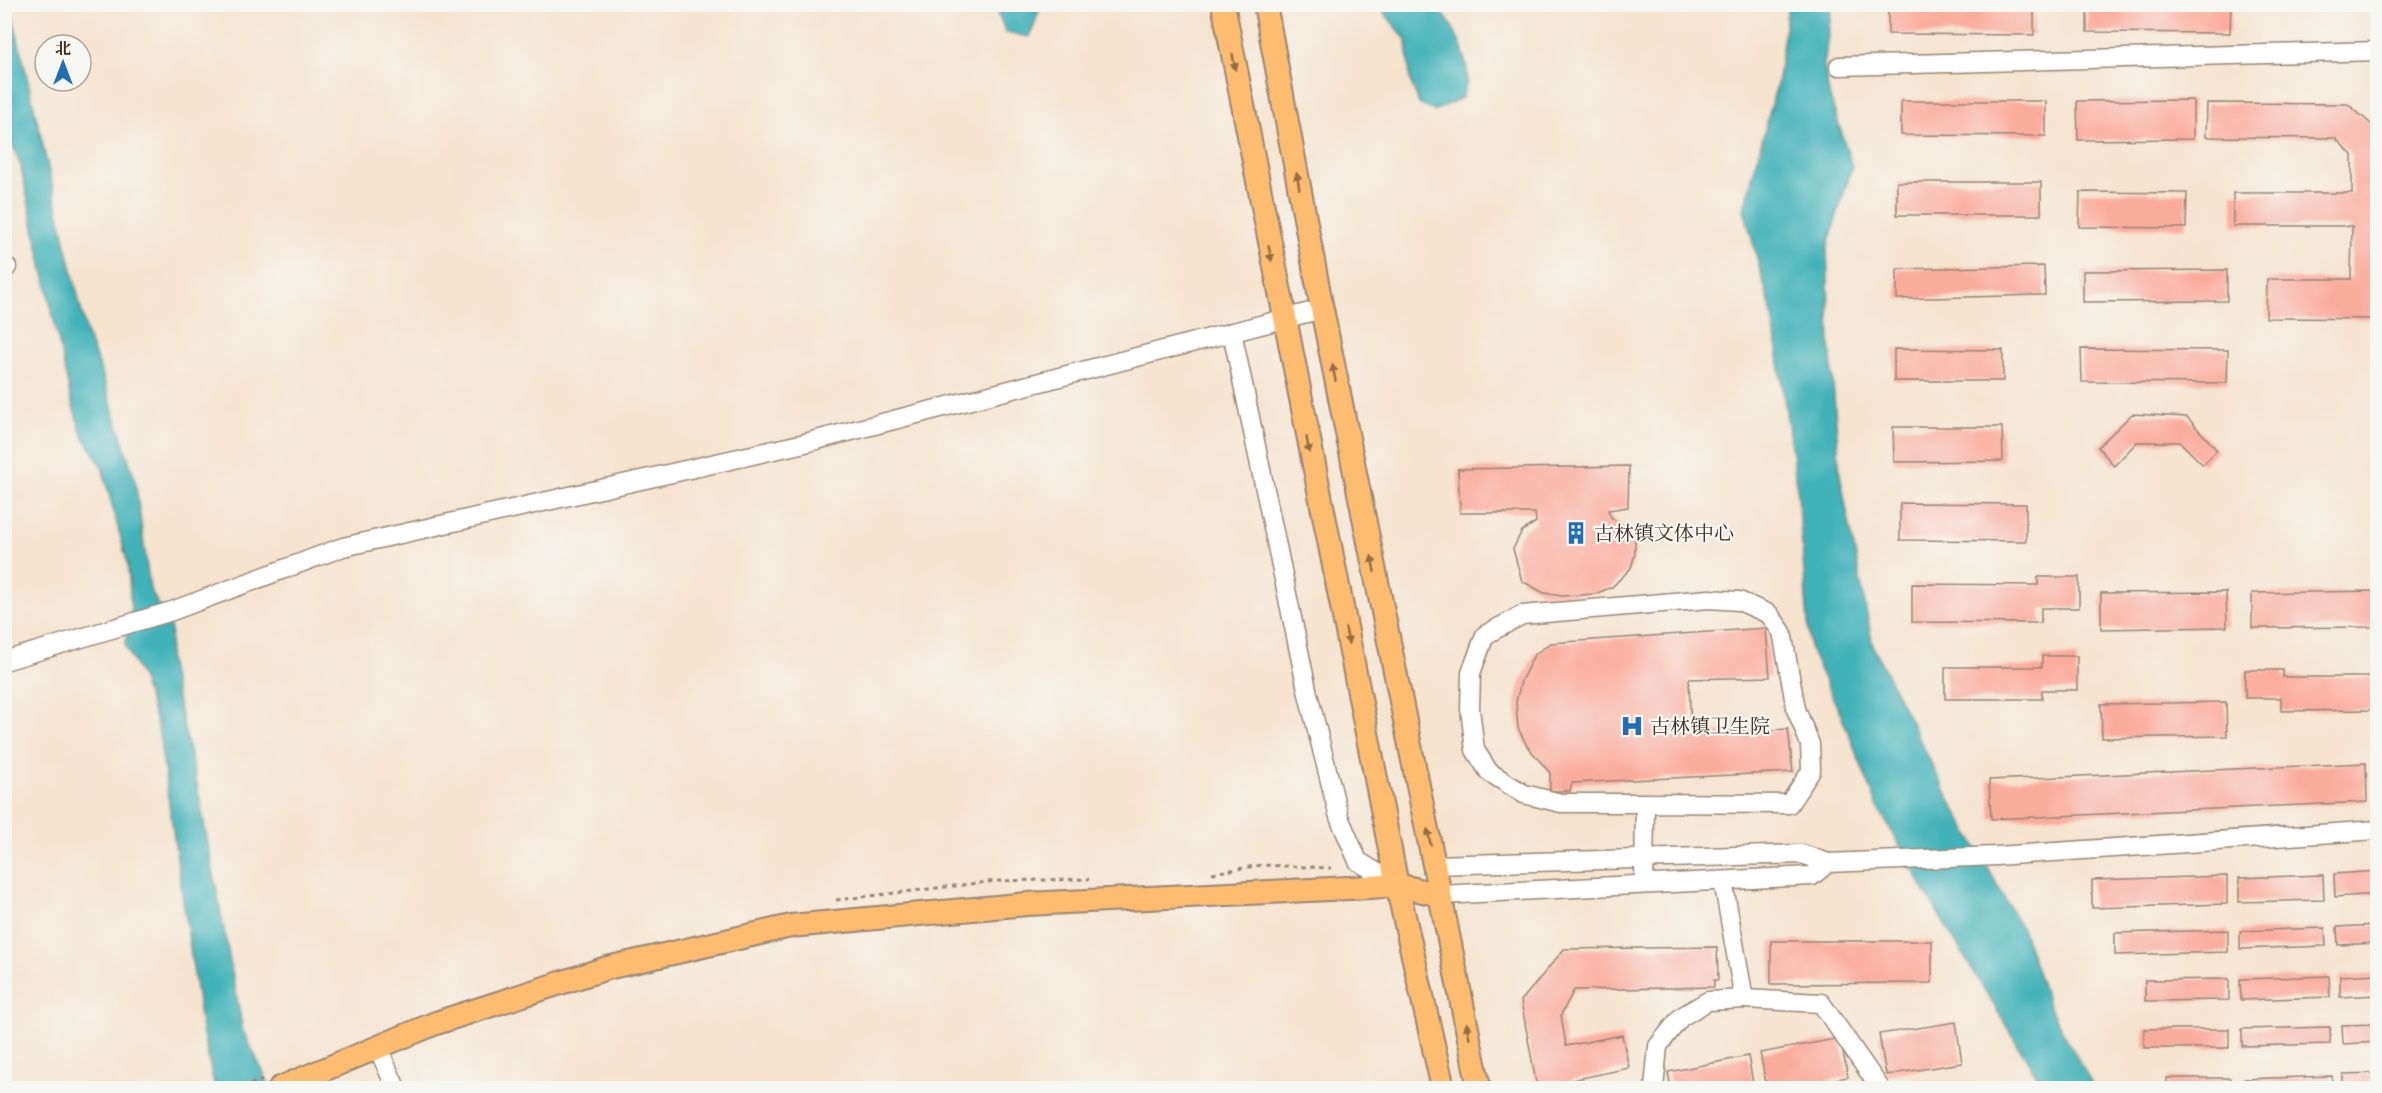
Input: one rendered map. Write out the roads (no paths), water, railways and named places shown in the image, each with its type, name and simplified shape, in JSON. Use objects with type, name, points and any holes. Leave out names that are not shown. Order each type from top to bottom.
[{"type":"main road","points":[[1223,4],[1283,318],[1397,885],[1443,1089]]},
{"type":"main road","points":[[1265,4],[1322,309],[1479,1089]]},
{"type":"main road","points":[[1397,885],[1434,865]]},
{"type":"main road","points":[[280,1088],[436,1023],[606,968],[791,926],[1027,904],[1397,885],[1440,895]]},
{"type":"street","points":[[1839,66],[2378,51]]},
{"type":"street","points":[[4,661],[172,611],[343,547],[805,443],[1322,309]]},
{"type":"street","points":[[1232,332],[1308,694],[1339,817],[1358,861],[1397,885]]},
{"type":"street","points":[[1709,599],[1739,601],[1768,614],[1782,632],[1796,709],[1810,744],[1811,771],[1789,804],[1645,803],[1561,803],[1524,794],[1489,772],[1475,750],[1470,709],[1471,673],[1485,635],[1522,615],[1709,599]]},
{"type":"street","points":[[1644,884],[1645,803]]},
{"type":"street","points":[[1434,865],[1802,854],[1828,863],[1923,861],[2378,830]]},
{"type":"street","points":[[1440,895],[1812,876],[1828,863]]},
{"type":"street","points":[[1723,881],[1744,999]]},
{"type":"street","points":[[1654,1089],[1658,1046],[1681,1017],[1708,1001],[1744,999],[1821,1003],[1880,1089]]},
{"type":"street","points":[[378,1048],[396,1089]]},
{"type":"water","points":[[10,4],[87,335],[99,365],[135,480],[150,589],[171,629],[169,659],[197,785],[243,1031],[271,1088],[215,1088],[202,1030],[158,727],[142,679],[125,645],[131,610],[128,565],[102,467],[81,432],[71,399],[20,163],[5,128],[4,5]]},
{"type":"water","points":[[995,5],[1041,5],[1030,37],[1006,33]]},
{"type":"water","points":[[1378,5],[1434,5],[1441,11],[1457,36],[1464,55],[1467,77],[1462,98],[1434,111],[1419,104],[1410,79],[1407,41]]},
{"type":"water","points":[[1788,5],[1832,5],[1824,65],[1829,94],[1852,166],[1827,249],[1830,344],[1840,475],[1873,646],[1945,791],[2023,931],[2050,1009],[2094,1088],[2044,1088],[1926,893],[1878,807],[1842,717],[1810,649],[1798,494],[1772,314],[1744,209],[1778,80]]},
{"type":"place","name":"古林镇文体中心","points":[[1576,533]]},
{"type":"place","name":"古林镇卫生院","points":[[1632,726]]}]
